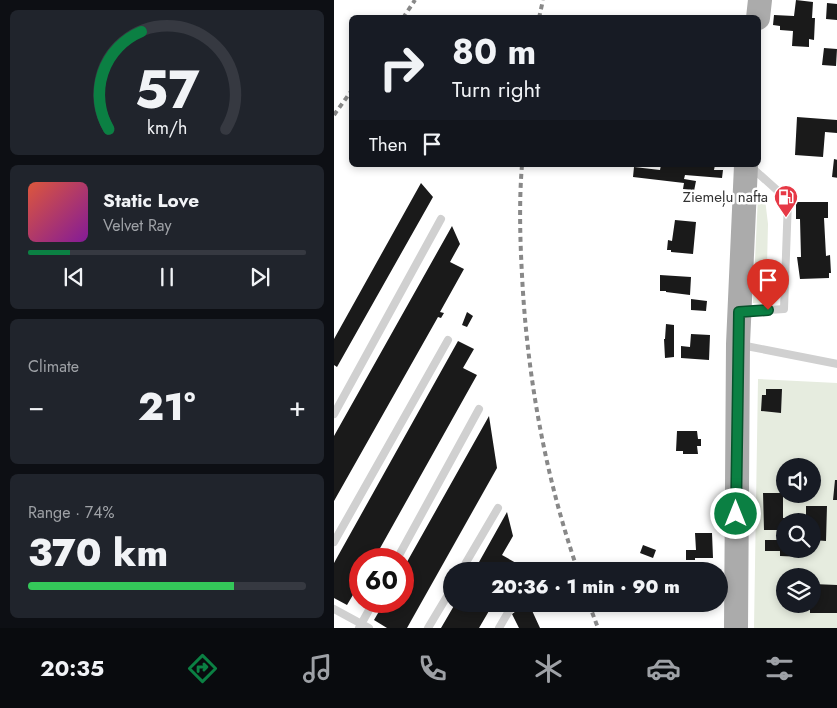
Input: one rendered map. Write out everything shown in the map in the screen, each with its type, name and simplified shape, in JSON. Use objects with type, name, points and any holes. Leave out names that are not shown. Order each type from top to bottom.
[{"type":"main road","points":[[758,15],[760,0]]},
{"type":"main road","points":[[736,628],[738,344],[747,167]]},
{"type":"lane","points":[[739,312],[784,309],[788,200],[749,167]]},
{"type":"lane","points":[[334,414],[442,219]]},
{"type":"lane","points":[[334,542],[448,340]]},
{"type":"lane","points":[[738,344],[837,364]]},
{"type":"lane","points":[[403,548],[479,409]]},
{"type":"lane","points":[[466,562],[498,508]]},
{"type":"lane","points":[[428,628],[443,603]]},
{"type":"lane","points":[[334,609],[360,626],[369,628]]},
{"type":"lane","points":[[500,627],[508,612]]},
{"type":"lane","points":[[360,626],[367,613]]},
{"type":"shaded area","points":[[758,196],[765,199],[768,224],[765,296],[760,304],[753,303]]},
{"type":"shaded area","points":[[758,379],[837,383],[837,628],[754,628]]},
{"type":"building","points":[[796,0],[813,2],[812,18],[815,18],[814,40],[809,39],[809,47],[792,46],[793,31],[780,30],[780,26],[773,25],[774,15],[794,16]]},
{"type":"building","points":[[827,3],[838,4],[838,20],[826,19]]},
{"type":"building","points":[[824,48],[837,49],[836,66],[822,65]]},
{"type":"building","points":[[797,117],[838,120],[837,133],[825,132],[823,157],[795,155]]},
{"type":"building","points":[[834,159],[838,160],[838,178],[832,177]]},
{"type":"building","points":[[634,167],[660,170],[661,167],[715,167],[714,170],[723,170],[722,178],[685,175],[684,179],[696,181],[694,191],[683,189],[684,183],[633,177]]},
{"type":"building","points":[[421,183],[433,197],[337,367],[334,365],[334,339]]},
{"type":"building","points":[[796,202],[828,202],[828,218],[824,218],[826,256],[830,255],[831,273],[829,273],[829,278],[800,279],[797,257],[801,257],[800,219],[796,219]]},
{"type":"building","points":[[675,220],[696,222],[693,254],[667,250],[668,240],[672,241]]},
{"type":"building","points":[[452,226],[460,244],[450,262],[464,269],[440,312],[444,313],[441,318],[438,317],[334,501],[334,436]]},
{"type":"building","points":[[660,275],[691,277],[690,295],[660,291]]},
{"type":"building","points":[[691,299],[707,301],[706,311],[691,310]]},
{"type":"building","points":[[467,312],[473,316],[467,327],[462,325]]},
{"type":"building","points":[[666,324],[674,325],[674,357],[665,358],[664,339]]},
{"type":"building","points":[[691,334],[710,335],[709,360],[681,358],[681,346],[690,347]]},
{"type":"building","points":[[458,341],[474,349],[463,368],[477,375],[380,548],[349,548],[349,602],[347,605],[334,598],[334,563]]},
{"type":"building","points":[[766,389],[782,389],[781,413],[761,411],[762,395],[766,395]]},
{"type":"building","points":[[489,416],[497,468],[407,628],[387,628],[374,620],[378,613],[414,613],[414,549]]},
{"type":"building","points":[[677,431],[697,431],[698,439],[701,439],[701,446],[697,446],[698,454],[683,454],[683,451],[676,451]]},
{"type":"building","points":[[835,480],[838,480],[838,500],[833,500]]},
{"type":"building","points":[[763,493],[776,493],[776,503],[783,503],[783,513],[776,513],[776,530],[764,530]]},
{"type":"building","points":[[806,506],[827,506],[826,541],[821,541],[821,513],[806,513]]},
{"type":"building","points":[[507,512],[513,536],[502,555],[514,562],[479,562]]},
{"type":"building","points":[[695,533],[712,533],[713,558],[686,560],[686,550],[696,550]]},
{"type":"building","points":[[765,540],[776,540],[776,551],[765,551]]},
{"type":"building","points":[[643,545],[656,550],[653,558],[640,553]]},
{"type":"building","points":[[821,584],[838,585],[838,613],[821,613]]},
{"type":"building","points":[[450,612],[488,612],[479,628],[441,628]]},
{"type":"building","points":[[515,612],[533,612],[540,628],[519,628],[512,614]]},
{"type":"railway","points":[[405,15],[415,0]]},
{"type":"railway","points":[[540,15],[543,0]]},
{"type":"railway","points":[[334,115],[349,94]]},
{"type":"railway","points":[[522,167],[520,220],[522,275],[524,313],[533,388],[547,462],[575,562]]},
{"type":"railway","points":[[592,612],[598,628]]},
{"type":"place","name":"Ziemeļu nafta","points":[[786,218]]},
{"type":"route","points":[[736,514],[739,312],[768,310]]}]
